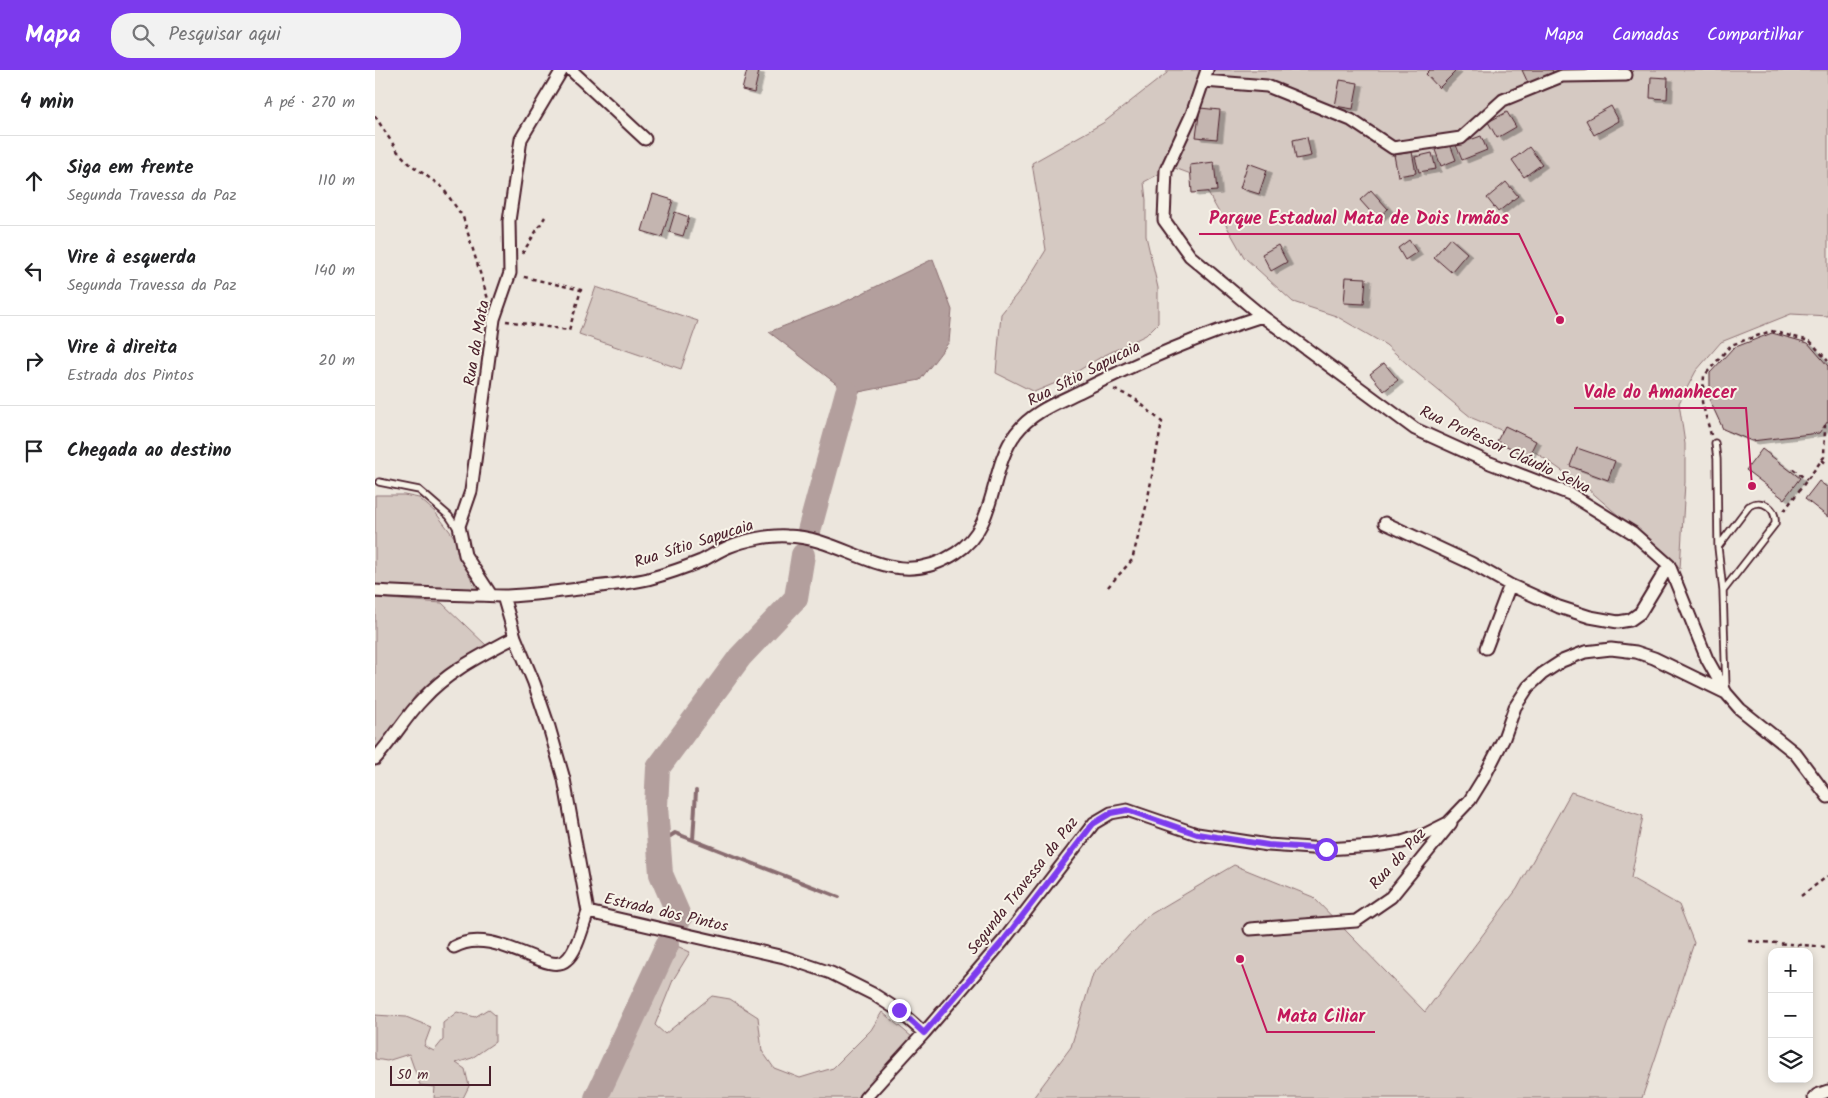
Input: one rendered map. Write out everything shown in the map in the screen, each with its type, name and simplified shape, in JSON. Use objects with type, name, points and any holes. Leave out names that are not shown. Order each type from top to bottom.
[{"type":"street","name":"Rua da Mata","points":[[491,595],[465,554],[459,526],[471,491],[494,319],[510,273],[509,221],[521,139],[562,70]]},
{"type":"street","points":[[571,70],[645,139]]},
{"type":"street","points":[[1205,75],[1267,86],[1351,120],[1393,148],[1461,138],[1503,100],[1561,76],[1626,75]]},
{"type":"street","name":"Rua Professor Cláudio Selva","points":[[1205,75],[1192,114],[1166,170],[1164,220],[1190,256],[1261,316],[1415,429],[1490,463],[1570,494],[1633,533],[1669,565],[1707,659],[1726,693],[1740,710],[1795,753],[1828,797]]},
{"type":"street","name":"Rua Sítio Sapucaia","points":[[503,596],[550,593],[647,579],[679,570],[731,546],[763,538],[788,536],[819,541],[888,567],[913,568],[935,564],[956,553],[972,540],[984,520],[1006,449],[1028,419],[1098,382],[1181,345],[1261,316]]},
{"type":"street","points":[[1385,523],[1471,562],[1510,585],[1559,607],[1590,617],[1618,622],[1630,620],[1640,613],[1669,565]]},
{"type":"street","points":[[1486,648],[1510,585]]},
{"type":"street","points":[[375,592],[503,596]]},
{"type":"street","name":"Estrada dos Pintos","points":[[503,596],[515,637],[534,683],[549,727],[564,779],[589,912],[784,957],[831,973],[873,994],[899,1010],[924,1033]]},
{"type":"street","points":[[375,759],[422,699],[442,680],[468,662],[515,637]]},
{"type":"street","name":"Segunda Travessa da Paz","points":[[924,1033],[1003,941],[1093,824],[1111,813],[1127,810],[1197,834],[1268,845],[1326,849],[1402,842],[1424,835],[1448,823],[1470,800],[1504,738],[1515,707],[1535,680],[1561,661],[1585,652],[1611,649],[1636,652],[1654,658],[1726,693]]},
{"type":"street","name":"Rua da Paz","points":[[1250,929],[1356,921],[1391,897],[1470,800]]},
{"type":"street","points":[[453,947],[462,942],[473,940],[486,941],[502,945],[547,963],[557,964],[565,962],[572,954],[589,912]]},
{"type":"street","points":[[867,1097],[924,1033]]},
{"type":"street","points":[[1814,1098],[1828,1091]]},
{"type":"lane","points":[[1715,444],[1717,460],[1718,546],[1723,591],[1726,693]]},
{"type":"lane","points":[[379,482],[419,490],[449,516],[460,533]]},
{"type":"lane","points":[[1718,546],[1749,506],[1762,503],[1772,509],[1776,519],[1775,524],[1723,591]]},
{"type":"path","points":[[375,116],[398,152],[410,164],[442,187],[463,217],[494,319],[569,330],[581,290],[510,273],[545,218]]},
{"type":"path","points":[[1715,444],[1702,402],[1704,376],[1731,345],[1771,331],[1810,341],[1828,361]]},
{"type":"path","points":[[1098,382],[1134,398],[1162,422],[1147,503],[1132,560],[1108,587]]},
{"type":"path","points":[[1825,425],[1823,459],[1828,465]]},
{"type":"path","points":[[1784,511],[1823,459],[1828,457]]},
{"type":"path","points":[[1793,469],[1807,480]]},
{"type":"path","points":[[1801,896],[1828,876]]},
{"type":"path","points":[[1749,942],[1828,947]]},
{"type":"shaded area","points":[[1167,70],[1828,70],[1828,316],[1791,314],[1721,342],[1696,371],[1679,403],[1685,444],[1685,482],[1680,569],[1588,489],[1508,433],[1472,418],[1386,345],[1336,316],[1293,302],[1244,257],[1199,177],[1172,167],[1144,182],[1146,236],[1158,288],[1158,323],[1146,335],[1101,357],[1063,380],[1034,392],[996,373],[1001,314],[1025,284],[1046,250],[1032,163],[1103,123],[1167,73]]},
{"type":"shaded area","points":[[933,259],[952,310],[949,342],[920,380],[859,392],[847,392],[769,332],[840,304]]},
{"type":"shaded area","points":[[596,287],[698,321],[681,369],[579,334]]},
{"type":"shaded area","points":[[375,495],[404,495],[419,498],[435,512],[458,542],[473,584],[485,594],[375,588]]},
{"type":"shaded area","points":[[375,598],[442,603],[488,647],[417,693],[375,755]]},
{"type":"shaded area","points":[[1571,792],[1643,816],[1631,878],[1679,905],[1694,943],[1642,1098],[1033,1098],[1071,1047],[1093,974],[1146,917],[1234,865],[1313,897],[1425,1012],[1517,889]]},
{"type":"shaded area","points":[[665,942],[690,952],[673,980],[655,1025],[665,1034],[712,996],[730,999],[758,1017],[762,1051],[774,1068],[800,1078],[833,1068],[871,1030],[882,1012],[912,1037],[856,1098],[591,1098]]},
{"type":"shaded area","points":[[488,1009],[495,1015],[495,1042],[472,1058],[456,1063],[465,1069],[469,1086],[463,1098],[434,1098],[435,1087],[420,1085],[409,1054],[387,1061],[375,1059],[375,1015],[406,1017],[431,1027],[424,1046],[434,1051],[443,1040],[443,1023],[457,1012],[475,1017]]},
{"type":"building","points":[[747,70],[759,71],[754,93],[742,90]]},
{"type":"building","points":[[1430,70],[1457,70],[1439,88],[1426,74]]},
{"type":"building","points":[[1522,70],[1552,70],[1554,74],[1529,85]]},
{"type":"building","points":[[1651,77],[1668,78],[1667,99],[1650,98]]},
{"type":"building","points":[[1340,80],[1358,83],[1353,109],[1335,106]]},
{"type":"building","points":[[1611,106],[1619,121],[1594,135],[1586,120]]},
{"type":"building","points":[[1200,108],[1220,110],[1217,139],[1196,137]]},
{"type":"building","points":[[1507,112],[1516,127],[1497,138],[1488,122]]},
{"type":"building","points":[[1481,136],[1487,150],[1462,160],[1456,145]]},
{"type":"building","points":[[1307,137],[1311,156],[1296,159],[1293,140]]},
{"type":"building","points":[[1450,144],[1456,160],[1441,166],[1435,150]]},
{"type":"building","points":[[1529,147],[1542,164],[1524,177],[1512,160]]},
{"type":"building","points":[[1412,152],[1416,173],[1398,176],[1394,155]]},
{"type":"building","points":[[1432,153],[1436,169],[1419,172],[1415,157]]},
{"type":"building","points":[[1214,162],[1217,191],[1192,193],[1190,165]]},
{"type":"building","points":[[1248,163],[1267,170],[1259,194],[1240,188]]},
{"type":"building","points":[[1506,182],[1518,196],[1498,212],[1487,198]]},
{"type":"building","points":[[1371,190],[1388,209],[1377,219],[1360,200]]},
{"type":"building","points":[[653,194],[673,200],[662,237],[642,231]]},
{"type":"building","points":[[675,212],[689,217],[683,236],[669,232]]},
{"type":"building","points":[[1450,238],[1467,253],[1451,272],[1434,257]]},
{"type":"building","points":[[1409,240],[1417,252],[1405,260],[1398,248]]},
{"type":"building","points":[[1278,245],[1287,262],[1271,271],[1262,254]]},
{"type":"building","points":[[1346,277],[1366,278],[1364,304],[1344,303]]},
{"type":"building","points":[[1772,333],[1808,343],[1828,366],[1828,421],[1819,433],[1752,441],[1723,429],[1710,401],[1710,373],[1733,348]]},
{"type":"building","points":[[1384,363],[1398,380],[1384,391],[1370,374]]},
{"type":"building","points":[[1505,426],[1536,441],[1528,457],[1497,441]]},
{"type":"building","points":[[1577,448],[1615,461],[1608,480],[1570,466]]},
{"type":"building","points":[[1762,449],[1800,478],[1784,499],[1746,470]]},
{"type":"building","points":[[1819,481],[1828,488],[1828,517],[1805,499]]},
{"type":"waterway","points":[[809,531],[847,392]]},
{"type":"waterway","points":[[680,918],[661,874],[656,806],[658,768],[740,657],[796,598],[803,555]]},
{"type":"waterway","points":[[693,840],[696,791]]},
{"type":"waterway","points":[[659,843],[675,833],[839,897]]},
{"type":"waterway","points":[[596,1098],[667,945]]},
{"type":"place","name":"Parque Estadual Mata de Dois Irmãos","points":[[1560,320]]},
{"type":"place","name":"Vale do Amanhecer","points":[[1752,486]]},
{"type":"place","name":"Mata Ciliar","points":[[1240,959]]},
{"type":"route","points":[[899,1010],[924,1033],[1003,941],[1071,850],[1093,824],[1111,813],[1127,810],[1147,816],[1165,825],[1197,834],[1268,845],[1326,849]]}]
